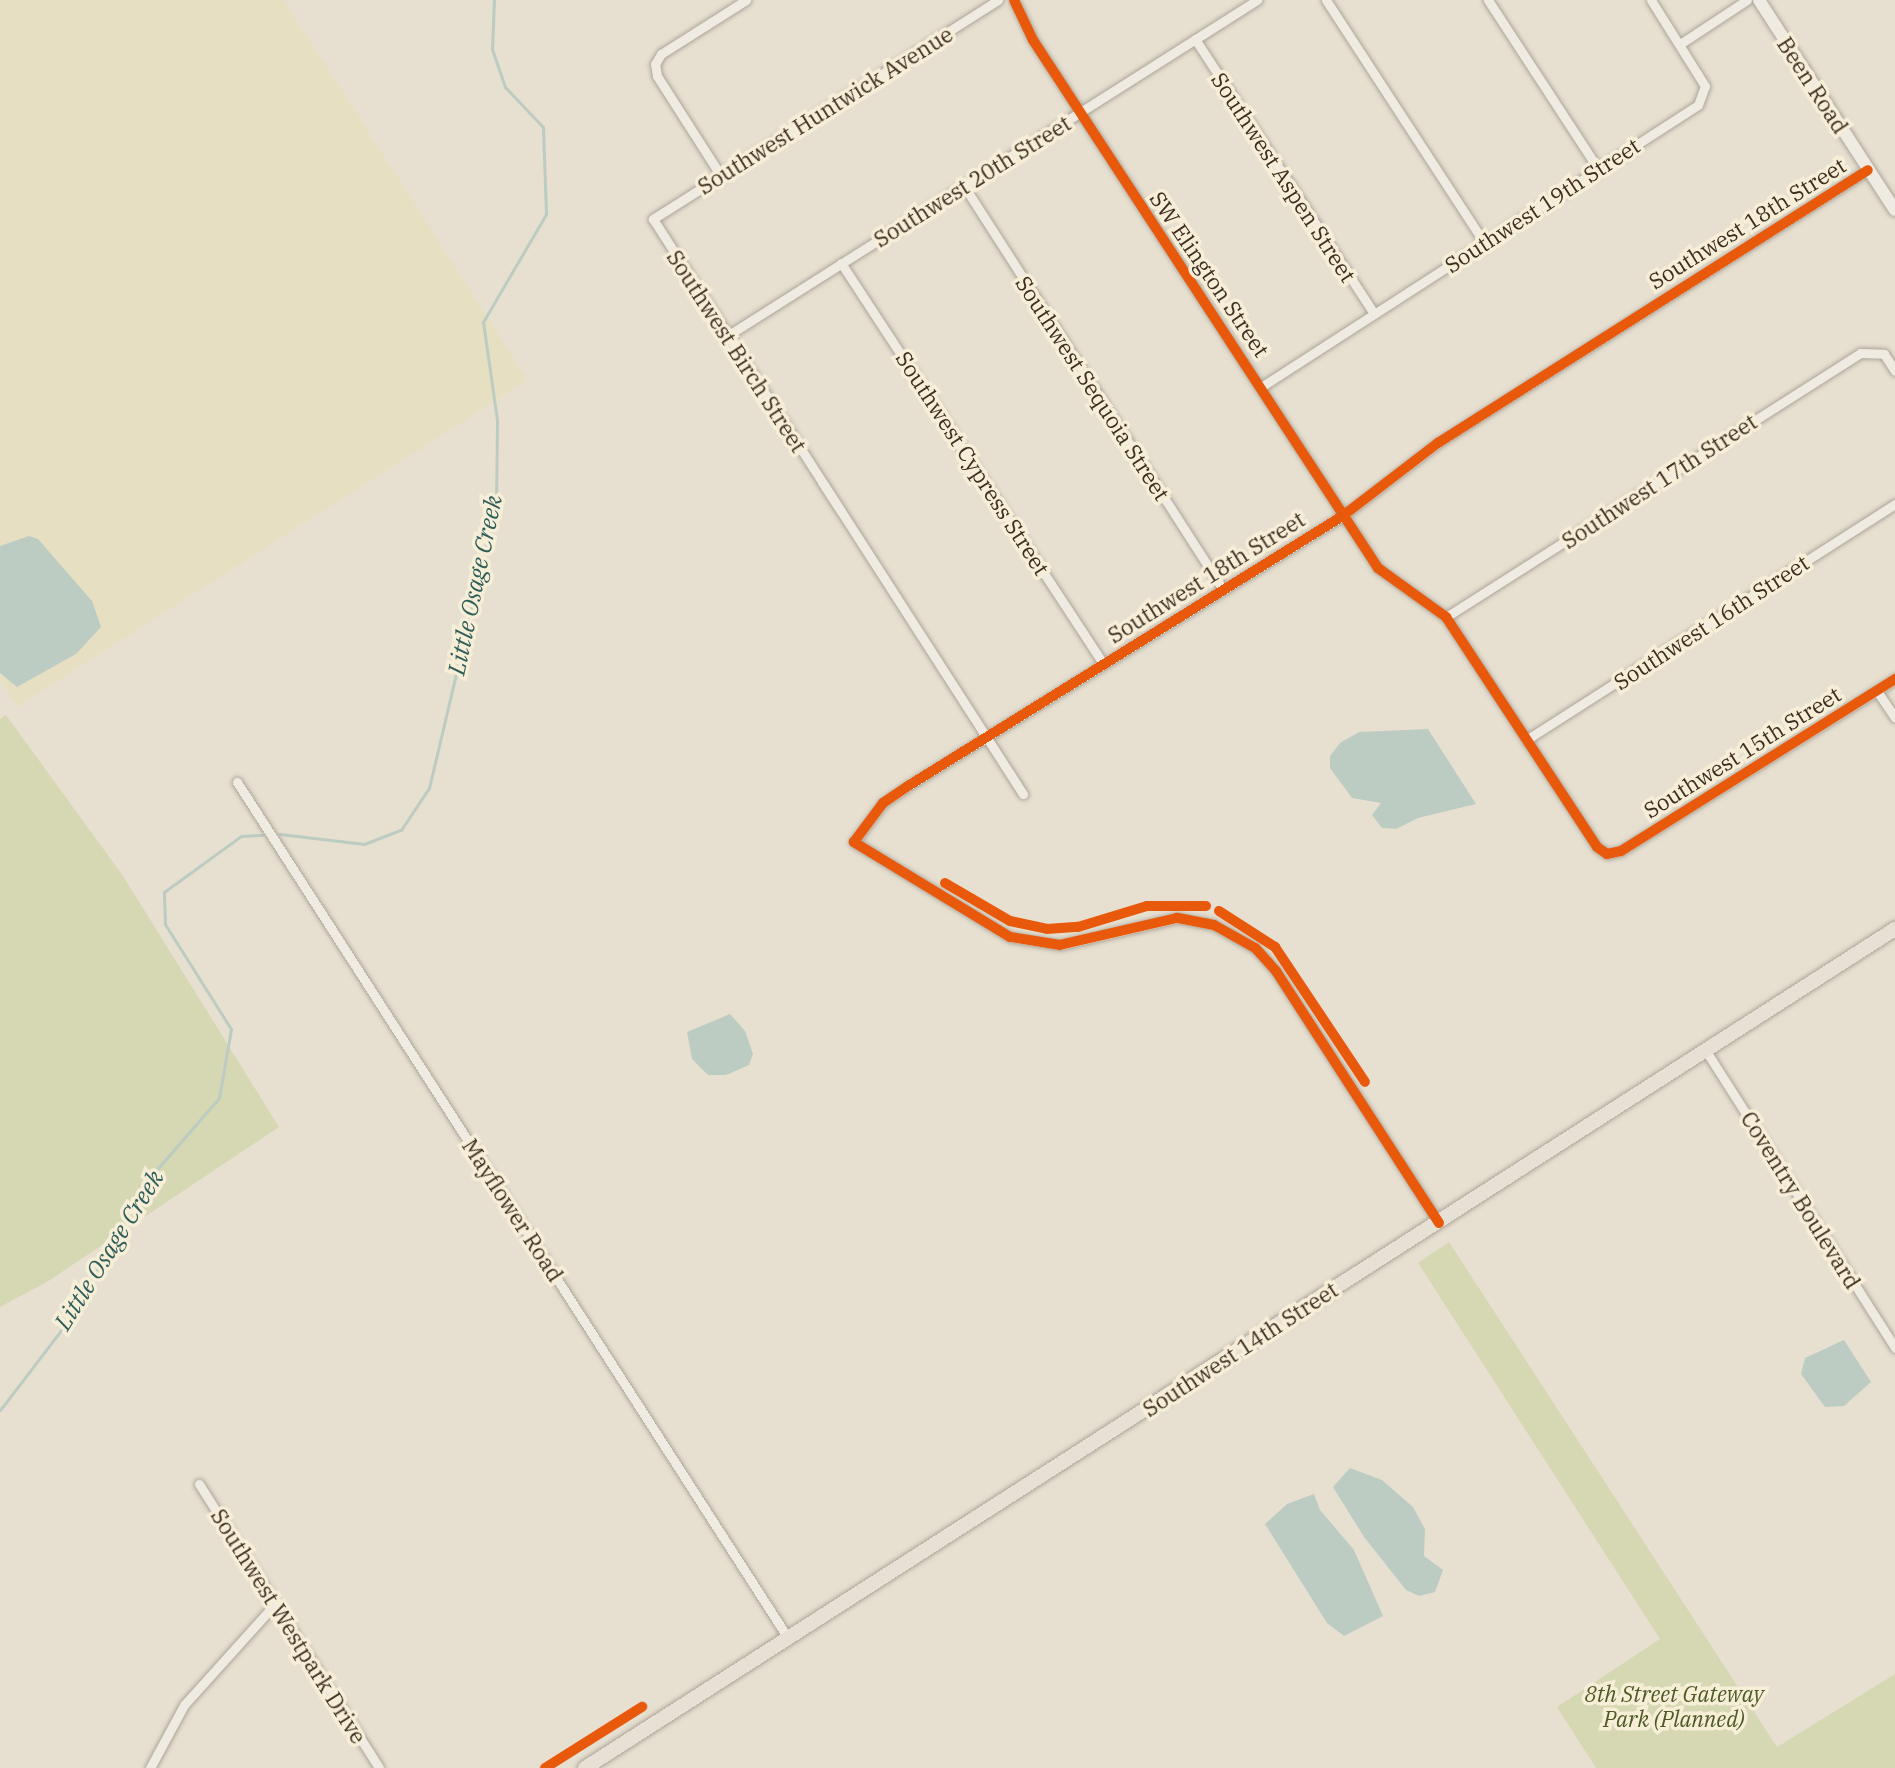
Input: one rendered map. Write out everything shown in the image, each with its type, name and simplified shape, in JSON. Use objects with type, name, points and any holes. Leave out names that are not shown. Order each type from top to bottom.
[{"type":"main road","name":"Southwest 14th Street","points":[[585,1768],[1895,929]]},
{"type":"street","points":[[721,176],[657,76],[655,64],[661,54],[746,0]]},
{"type":"street","name":"Southwest Huntwick Avenue","points":[[653,219],[998,0]]},
{"type":"street","name":"SW Elington Street","points":[[1014,0],[1080,113],[1378,568],[1446,617]]},
{"type":"street","name":"Southwest 20th Street","points":[[727,336],[1257,0]]},
{"type":"street","points":[[1326,0],[1484,242]]},
{"type":"street","points":[[1488,0],[1599,170]]},
{"type":"street","points":[[1651,0],[1680,44],[1747,0]]},
{"type":"street","name":"Been Road","points":[[1759,0],[1895,210]]},
{"type":"street","name":"Southwest Aspen Street","points":[[1195,39],[1374,314]]},
{"type":"street","name":"Southwest 19th Street","points":[[1261,387],[1698,105],[1705,86],[1680,44]]},
{"type":"street","name":"Southwest 18th Street","points":[[1439,1223],[1276,971],[1255,948],[1214,925],[1177,918],[1060,945],[1010,937],[854,842],[883,803],[1344,515],[1438,443],[1868,170]]},
{"type":"street","name":"Southwest Sequoia Street","points":[[964,186],[1223,590]]},
{"type":"street","name":"Southwest Birch Street","points":[[653,219],[1023,794]]},
{"type":"street","name":"Southwest Cypress Street","points":[[841,263],[1103,664]]},
{"type":"street","name":"Southwest 17th Street","points":[[1446,617],[1860,353],[1874,350],[1884,354],[1895,371]]},
{"type":"street","name":"Southwest 16th Street","points":[[1526,740],[1895,504]]},
{"type":"street","points":[[1446,617],[1526,740]]},
{"type":"street","name":"Southwest 15th Street","points":[[1526,740],[1597,847],[1607,854],[1621,851],[1895,679]]},
{"type":"street","points":[[1877,691],[1895,718]]},
{"type":"street","name":"Mayflower Road","points":[[237,782],[788,1638]]},
{"type":"street","name":"Coventry Boulevard","points":[[1706,1051],[1895,1348]]},
{"type":"street","name":"Southwest Westpark Drive","points":[[199,1484],[379,1768]]},
{"type":"street","points":[[150,1768],[184,1705],[275,1604]]},
{"type":"shaded area","points":[[0,0],[284,0],[528,380],[17,707],[0,681]]},
{"type":"shaded area","points":[[29,536],[38,539],[92,601],[101,627],[76,654],[17,687],[0,673],[0,546]]},
{"type":"shaded area","points":[[1428,729],[1476,804],[1418,818],[1396,829],[1382,828],[1372,815],[1381,803],[1352,798],[1330,768],[1330,756],[1340,743],[1359,732]]},
{"type":"shaded area","points":[[730,1014],[745,1031],[753,1054],[749,1065],[726,1075],[708,1075],[692,1059],[687,1032]]},
{"type":"shaded area","points":[[1844,1340],[1871,1382],[1844,1406],[1825,1407],[1801,1374],[1805,1358]]},
{"type":"shaded area","points":[[1350,1468],[1382,1480],[1413,1507],[1425,1529],[1424,1556],[1443,1570],[1435,1592],[1419,1596],[1406,1590],[1364,1537],[1333,1487]]},
{"type":"shaded area","points":[[1314,1494],[1320,1510],[1354,1550],[1383,1616],[1344,1636],[1327,1623],[1265,1524],[1287,1504]]},
{"type":"green space","points":[[6,715],[123,876],[279,1127],[47,1282],[0,1307],[0,719]]},
{"type":"green space","name":"8th Street Gateway Park (Planned)","points":[[1449,1242],[1777,1747],[1895,1674],[1895,1768],[1596,1768],[1557,1707],[1660,1639],[1418,1263]]},
{"type":"waterway","name":"Little Osage Creek","points":[[280,834],[364,844],[401,830],[429,788],[496,505],[497,420],[483,322],[546,214],[543,127],[505,87],[492,49],[494,0]]},
{"type":"waterway","name":"Little Osage Creek","points":[[0,1410],[71,1317],[145,1183],[219,1098],[231,1029],[165,924],[164,892],[241,836],[262,835]]},
{"type":"cycle path","points":[[1014,0],[1033,40],[1378,568],[1446,617],[1597,847],[1607,854],[1621,851],[1895,679]]},
{"type":"cycle path","points":[[1439,1223],[1276,971],[1255,948],[1214,925],[1177,918],[1060,945],[1010,937],[854,842],[883,803],[908,786],[1344,515],[1438,443],[1868,170]]},
{"type":"cycle path","points":[[945,883],[1010,921],[1047,929],[1078,927],[1147,906],[1206,906]]},
{"type":"cycle path","points":[[1219,911],[1275,947],[1365,1082]]},
{"type":"cycle path","points":[[545,1768],[642,1707]]}]
